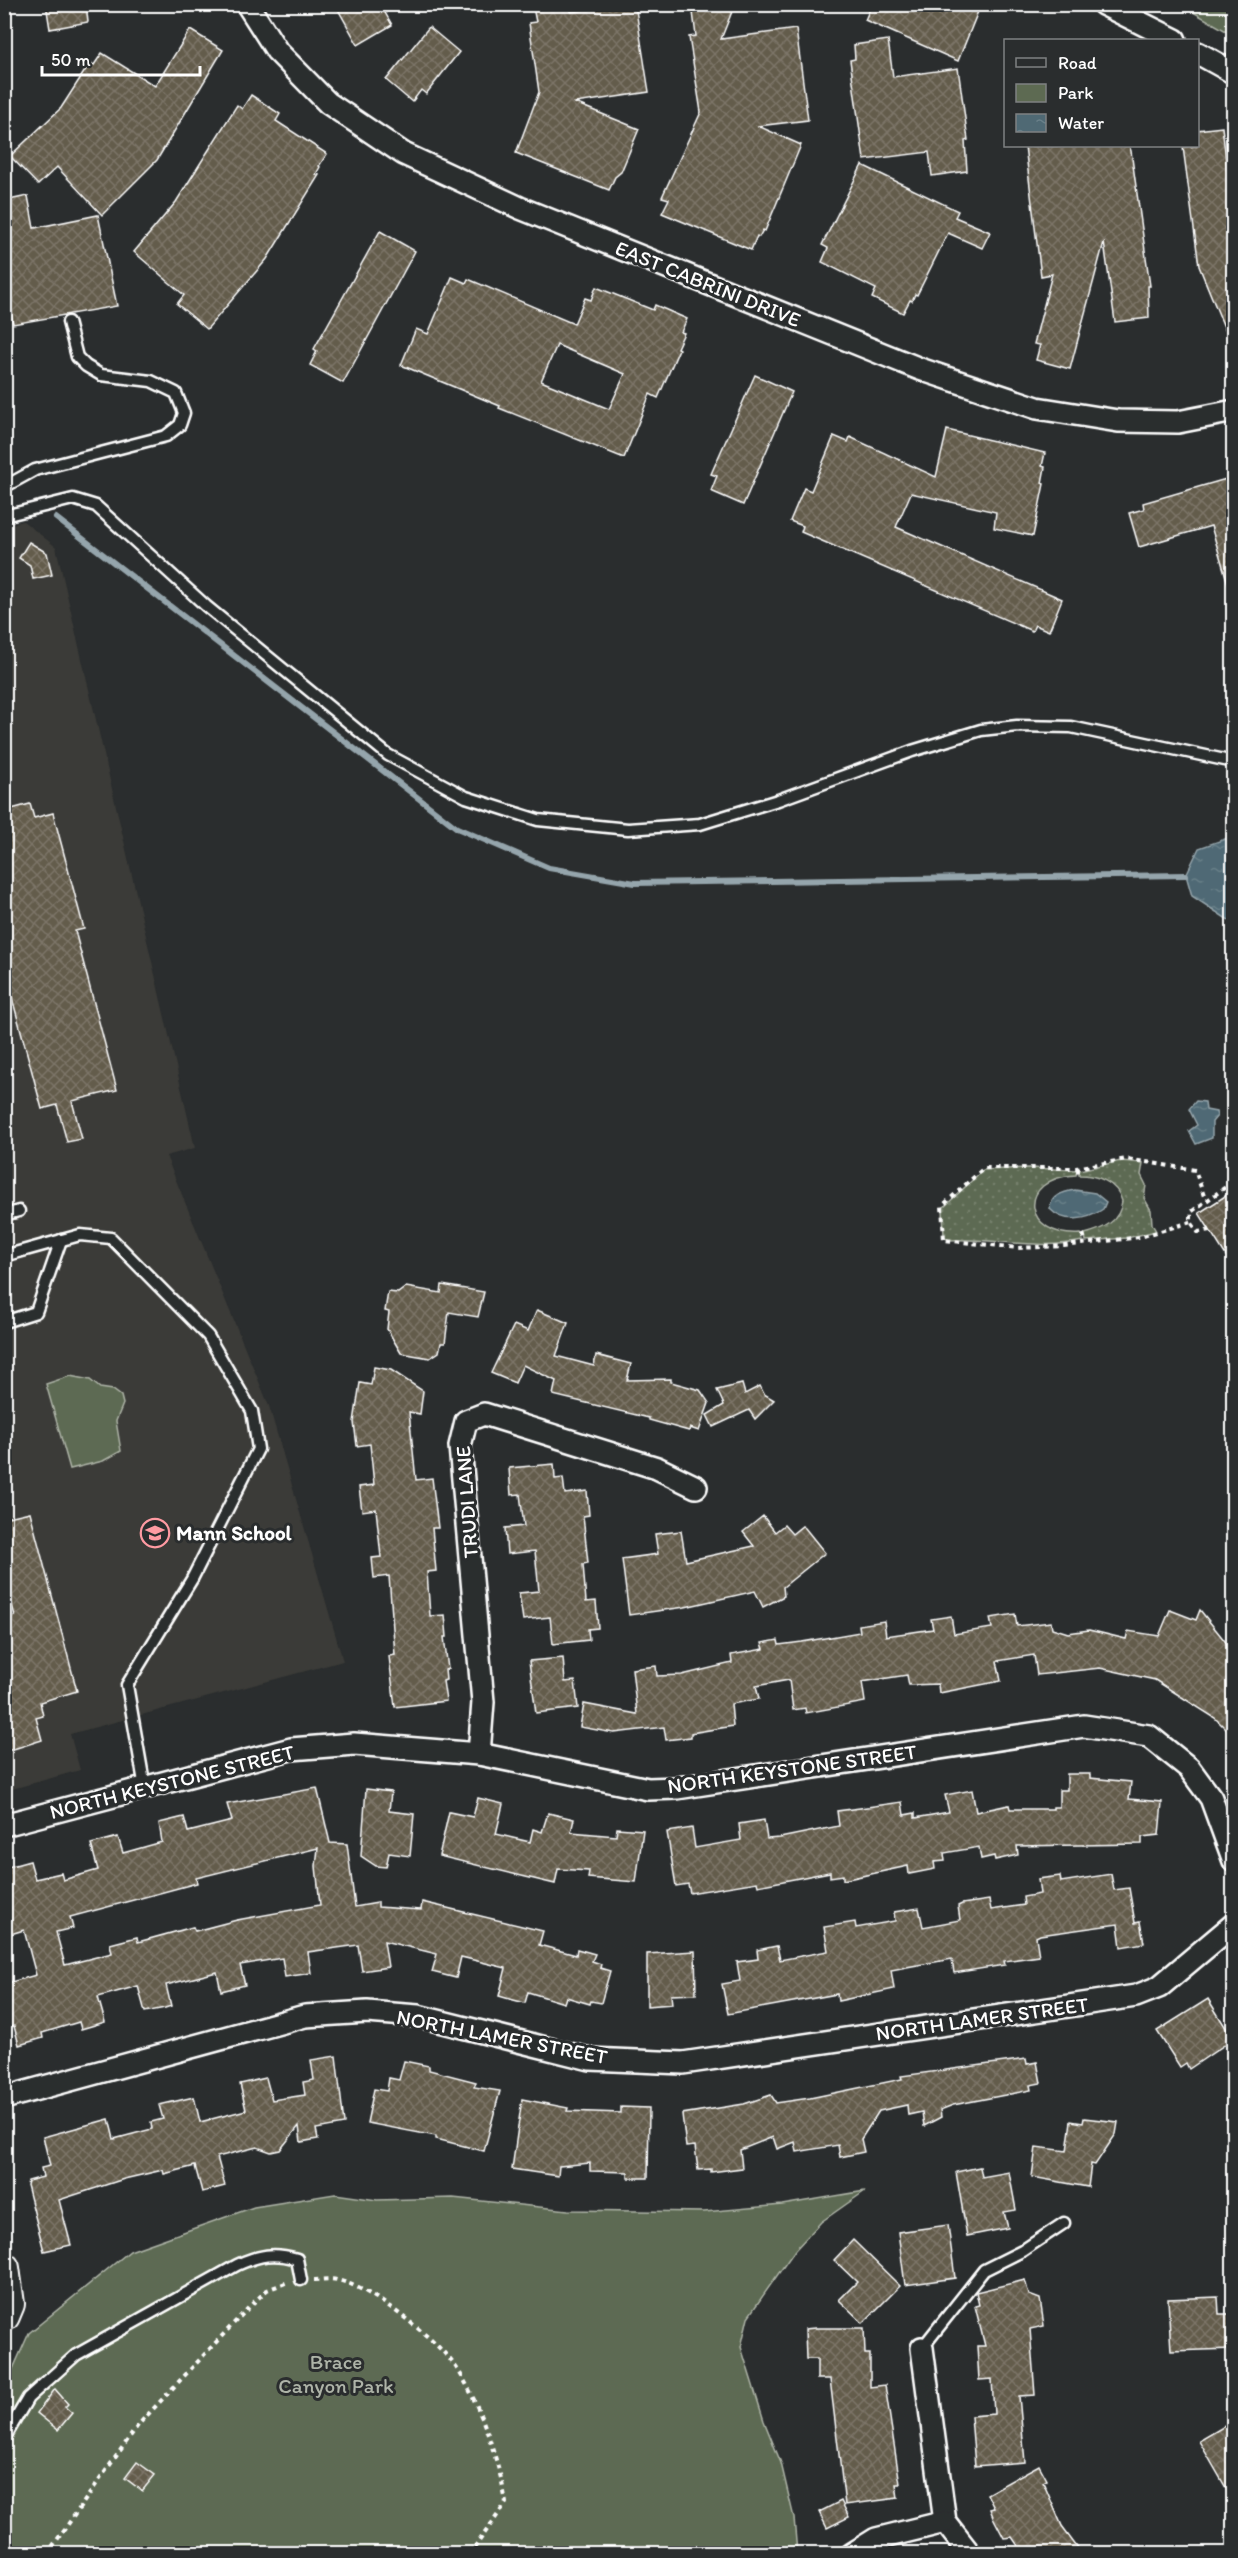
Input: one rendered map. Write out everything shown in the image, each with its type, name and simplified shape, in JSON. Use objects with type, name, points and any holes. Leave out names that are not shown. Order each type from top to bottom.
[{"type":"street","name":"EAST CABRINI DRIVE","points":[[247,4],[277,51],[328,104],[405,154],[520,208],[920,369],[1037,408],[1118,421],[1178,422],[1233,411]]},
{"type":"street","points":[[1103,4],[1173,39]]},
{"type":"street","points":[[1199,54],[1233,73]]},
{"type":"street","name":"TRUDI LANE","points":[[479,1754],[483,1702],[460,1446],[466,1421],[484,1414],[657,1468],[696,1487]]},
{"type":"street","name":"NORTH KEYSTONE STREET","points":[[4,1825],[291,1749],[354,1743],[479,1754],[648,1789],[677,1788],[1084,1726],[1118,1729],[1149,1736],[1189,1768],[1210,1798],[1233,1861]]},
{"type":"street","name":"NORTH LAMER STREET","points":[[4,2098],[305,2016],[367,2012],[418,2016],[590,2059],[694,2061],[1136,1996],[1159,1987],[1233,1924]]},
{"type":"street","points":[[4,2268],[9,2304],[4,2316]]},
{"type":"street","points":[[922,2348],[945,2522],[970,2553]]},
{"type":"street","points":[[852,2553],[876,2538],[945,2522]]},
{"type":"lane","points":[[4,487],[35,470],[166,436],[180,425],[184,413],[176,393],[151,381],[101,375],[86,366],[77,357],[68,322]]},
{"type":"lane","points":[[4,516],[73,499],[96,506],[206,606],[388,755],[466,797],[538,820],[628,829],[700,824],[778,800],[912,751],[981,730],[1017,726],[1071,727],[1233,762]]},
{"type":"lane","points":[[4,1215],[19,1211]]},
{"type":"lane","points":[[4,1256],[80,1235],[111,1238],[208,1336],[252,1411],[258,1449],[192,1579],[127,1685],[145,1788]]},
{"type":"lane","points":[[4,1322],[36,1312],[61,1240]]},
{"type":"lane","points":[[922,2348],[984,2270],[1022,2251],[1064,2223]]},
{"type":"lane","points":[[4,2439],[28,2398],[76,2355],[237,2265],[258,2256],[279,2253],[297,2259],[301,2280]]},
{"type":"path","points":[[1191,1222],[1140,1237],[1018,1248],[986,1242],[946,1241],[942,1233],[942,1206],[982,1169],[1078,1168],[1127,1160],[1195,1170],[1206,1199]]},
{"type":"path","points":[[1078,1168],[1078,1174]]},
{"type":"path","points":[[1210,1230],[1198,1232],[1191,1222],[1191,1212],[1233,1181]]},
{"type":"path","points":[[1083,1234],[1086,1243]]},
{"type":"path","points":[[47,2553],[139,2424],[267,2290],[301,2280],[336,2280],[358,2288],[396,2312],[452,2362],[465,2383],[488,2436],[506,2503],[470,2553]]},
{"type":"shaded area","name":"Mann School","points":[[23,521],[56,547],[195,1148],[166,1156],[269,1406],[343,1661],[70,1734],[80,1770],[5,1791],[4,526]]},
{"type":"green space","points":[[1181,5],[1233,5],[1233,35]]},
{"type":"green space","points":[[1121,1161],[1143,1163],[1141,1175],[1146,1185],[1144,1198],[1151,1210],[1152,1224],[1156,1231],[1127,1238],[1086,1241],[1085,1234],[1110,1224],[1118,1214],[1122,1201],[1111,1184],[1093,1176],[1079,1175],[1079,1170]]},
{"type":"green space","points":[[1029,1168],[1077,1170],[1076,1175],[1056,1179],[1043,1186],[1035,1196],[1034,1207],[1038,1218],[1047,1227],[1062,1233],[1081,1234],[1083,1241],[1032,1244],[949,1240],[944,1237],[943,1208],[983,1170]]},
{"type":"green space","points":[[70,1376],[90,1380],[100,1388],[113,1390],[121,1396],[123,1404],[116,1421],[121,1451],[103,1461],[70,1469],[46,1384]]},
{"type":"green space","name":"Brace Canyon Park","points":[[865,2191],[821,2222],[795,2250],[748,2317],[741,2347],[764,2421],[781,2463],[794,2518],[797,2553],[5,2554],[5,2387],[29,2333],[130,2251],[254,2207],[335,2194],[377,2200],[453,2198],[568,2210],[704,2212],[782,2205]]},
{"type":"water","points":[[1233,838],[1233,923],[1192,896],[1186,875],[1199,848]]},
{"type":"water","points":[[1196,1101],[1205,1102],[1206,1110],[1216,1112],[1217,1116],[1212,1122],[1212,1138],[1196,1144],[1189,1131],[1197,1125],[1189,1109]]},
{"type":"water","points":[[1075,1190],[1095,1193],[1106,1202],[1103,1209],[1090,1216],[1076,1219],[1062,1217],[1050,1209],[1055,1197]]},
{"type":"building","points":[[46,4],[86,4],[88,22],[50,29]]},
{"type":"building","points":[[335,4],[380,4],[392,25],[358,45]]},
{"type":"building","points":[[570,4],[571,12],[635,4],[649,92],[575,103],[639,129],[621,172],[615,177],[609,190],[516,153],[539,92],[529,23],[536,22],[533,7]]},
{"type":"building","points":[[697,4],[735,4],[721,39],[796,29],[808,120],[758,126],[801,145],[765,231],[763,230],[759,237],[757,236],[751,250],[662,213],[669,199],[662,197],[701,112],[689,37],[696,36],[693,12]]},
{"type":"building","points":[[872,4],[981,4],[958,61],[865,20]]},
{"type":"building","points":[[429,27],[459,52],[426,94],[421,90],[412,102],[386,80]]},
{"type":"building","points":[[190,30],[223,50],[157,160],[102,215],[57,167],[38,185],[10,156],[61,108],[90,63],[94,65],[102,53],[155,86]]},
{"type":"building","points":[[888,40],[893,77],[958,68],[968,140],[965,141],[967,171],[932,176],[929,152],[864,160],[850,60],[855,59],[854,45]]},
{"type":"building","points":[[251,95],[280,114],[276,121],[327,154],[319,166],[316,174],[319,175],[267,259],[207,329],[177,304],[184,295],[134,252],[176,202],[237,105],[242,109]]},
{"type":"building","points":[[1222,127],[1233,216],[1233,349],[1199,266],[1183,147],[1199,147],[1199,130]]},
{"type":"building","points":[[1025,147],[1129,147],[1150,286],[1148,286],[1149,318],[1115,322],[1104,242],[1070,369],[1036,360],[1040,345],[1034,344],[1052,274],[1041,276]]},
{"type":"building","points":[[862,165],[958,211],[955,217],[990,232],[982,248],[948,233],[917,295],[915,294],[912,301],[910,300],[903,313],[872,298],[876,289],[822,262],[828,248],[822,245]]},
{"type":"building","points":[[28,196],[34,228],[98,215],[117,306],[13,324],[4,282],[4,201]]},
{"type":"building","points":[[380,231],[415,251],[343,383],[310,365],[317,351],[314,349]]},
{"type":"building","points":[[452,277],[466,283],[468,279],[574,324],[585,298],[591,300],[596,287],[653,310],[655,305],[687,319],[681,332],[684,333],[677,348],[679,349],[658,398],[650,394],[624,458],[499,408],[500,406],[401,365],[416,329],[428,334]],"holes":[[[557,345],[625,374],[609,409],[541,381]]]},
{"type":"building","points":[[755,375],[792,392],[743,505],[711,491],[717,476],[711,474]]},
{"type":"building","points":[[947,430],[1045,453],[1042,466],[1045,467],[1042,483],[1044,484],[1033,536],[994,528],[996,512],[911,493],[896,527],[1062,599],[1049,631],[1035,625],[1032,631],[801,532],[803,526],[790,521],[804,488],[811,491],[834,436],[848,442],[850,437],[936,477]]},
{"type":"building","points":[[1233,477],[1233,586],[1229,587],[1211,526],[1139,547],[1129,513],[1144,509],[1143,503]]},
{"type":"building","points":[[29,542],[47,553],[52,575],[33,579],[30,565],[19,558]]},
{"type":"building","points":[[30,804],[34,818],[53,813],[84,929],[75,931],[117,1090],[72,1101],[82,1139],[67,1142],[57,1105],[42,1109],[4,968],[4,947],[10,945],[4,923],[4,811]]},
{"type":"building","points":[[1233,1191],[1233,1267],[1199,1213]]},
{"type":"building","points":[[442,1285],[484,1292],[478,1317],[449,1312],[445,1343],[441,1343],[439,1352],[430,1358],[401,1353],[387,1329],[389,1312],[385,1311],[388,1292],[398,1293],[406,1287],[441,1293]]},
{"type":"building","points":[[537,1310],[568,1323],[556,1356],[594,1366],[596,1355],[631,1364],[627,1380],[671,1379],[671,1382],[700,1390],[709,1403],[699,1431],[690,1428],[689,1431],[649,1420],[649,1418],[553,1395],[556,1381],[523,1365],[515,1383],[491,1373],[514,1325],[528,1331]]},
{"type":"building","points":[[374,1367],[391,1370],[423,1391],[420,1414],[409,1412],[416,1480],[432,1478],[438,1528],[432,1528],[436,1571],[427,1572],[430,1616],[445,1615],[447,1637],[444,1637],[448,1669],[445,1670],[446,1680],[443,1681],[446,1701],[395,1707],[389,1656],[395,1655],[389,1576],[374,1578],[372,1558],[381,1557],[376,1509],[362,1511],[359,1487],[374,1485],[370,1444],[357,1446],[354,1422],[360,1383],[371,1385]]},
{"type":"building","points":[[742,1384],[745,1394],[760,1386],[764,1394],[774,1400],[755,1419],[749,1410],[713,1427],[707,1415],[724,1405],[717,1390]]},
{"type":"building","points":[[554,1464],[555,1479],[563,1478],[565,1494],[587,1491],[589,1515],[583,1516],[588,1563],[583,1564],[586,1602],[596,1601],[598,1628],[588,1629],[589,1640],[553,1644],[550,1617],[523,1620],[519,1593],[539,1591],[535,1551],[507,1554],[505,1528],[524,1526],[520,1494],[511,1495],[509,1468]]},
{"type":"building","points":[[30,1512],[77,1691],[40,1702],[43,1716],[36,1718],[42,1740],[4,1752],[4,1617],[15,1616],[4,1577],[4,1518]]},
{"type":"building","points":[[763,1516],[775,1532],[784,1525],[792,1534],[802,1526],[825,1553],[783,1587],[784,1596],[763,1607],[755,1591],[685,1607],[629,1615],[622,1559],[658,1554],[655,1534],[681,1531],[686,1561],[754,1546],[743,1532]]},
{"type":"building","points":[[1170,1610],[1196,1620],[1200,1610],[1233,1651],[1233,1736],[1215,1718],[1155,1680],[1100,1668],[1037,1675],[1034,1655],[997,1661],[1001,1681],[939,1693],[938,1684],[909,1685],[907,1675],[862,1682],[865,1702],[806,1713],[805,1708],[793,1710],[789,1680],[756,1686],[759,1699],[731,1704],[733,1726],[691,1733],[691,1737],[666,1740],[664,1727],[614,1733],[580,1727],[584,1704],[637,1714],[632,1669],[656,1666],[657,1676],[682,1675],[732,1663],[731,1655],[764,1649],[762,1643],[778,1640],[779,1645],[860,1632],[859,1625],[884,1621],[886,1636],[933,1629],[931,1619],[951,1616],[954,1634],[992,1628],[990,1618],[1015,1614],[1017,1626],[1051,1622],[1052,1628],[1068,1633],[1089,1630],[1126,1639],[1128,1631],[1159,1636]]},
{"type":"building","points":[[563,1658],[565,1682],[575,1681],[578,1708],[536,1713],[529,1661]]},
{"type":"building","points":[[1067,1774],[1090,1774],[1090,1778],[1131,1782],[1129,1799],[1162,1802],[1159,1835],[1142,1837],[1142,1844],[1017,1846],[1018,1855],[995,1860],[994,1856],[981,1859],[979,1847],[944,1853],[945,1861],[934,1862],[935,1869],[909,1874],[908,1866],[843,1880],[843,1875],[830,1877],[830,1872],[758,1886],[757,1882],[690,1893],[688,1884],[676,1886],[667,1832],[692,1828],[695,1848],[741,1840],[739,1824],[764,1820],[767,1839],[780,1838],[839,1826],[837,1811],[902,1802],[904,1815],[915,1813],[915,1818],[949,1812],[945,1795],[972,1790],[976,1812],[1009,1805],[1010,1809],[1053,1809],[1053,1807],[1059,1807],[1059,1790],[1067,1790]]},
{"type":"building","points":[[317,1788],[330,1843],[347,1844],[355,1907],[378,1903],[378,1907],[421,1910],[422,1902],[543,1931],[539,1945],[576,1955],[577,1949],[595,1954],[592,1961],[601,1964],[600,1968],[610,1971],[601,2003],[591,2001],[590,2004],[566,1997],[564,2003],[528,1992],[525,2003],[499,1996],[506,1968],[461,1957],[456,1978],[432,1972],[437,1954],[384,1941],[388,1967],[362,1971],[358,1945],[308,1952],[311,1973],[285,1977],[282,1958],[240,1965],[245,1985],[221,1991],[217,1972],[166,1985],[171,2006],[145,2012],[138,1986],[98,1997],[105,2022],[81,2029],[79,2022],[42,2033],[43,2038],[19,2045],[14,2026],[4,2028],[4,1984],[36,1975],[24,1930],[4,1936],[4,1868],[30,1861],[35,1879],[61,1873],[63,1880],[98,1870],[91,1844],[118,1837],[123,1853],[162,1842],[159,1823],[184,1817],[188,1832],[232,1821],[227,1804]],"holes":[[[318,1848],[316,1866],[320,1905],[237,1920],[195,1931],[193,1927],[138,1942],[137,1937],[110,1944],[112,1953],[65,1965],[56,1932],[73,1928],[70,1917],[197,1883],[196,1878]]]},
{"type":"building","points":[[366,1789],[391,1792],[389,1811],[414,1814],[410,1856],[389,1853],[386,1867],[376,1866],[361,1856]]},
{"type":"building","points":[[478,1798],[503,1804],[496,1834],[530,1842],[533,1829],[542,1832],[548,1813],[574,1819],[571,1832],[616,1836],[617,1828],[643,1830],[636,1882],[588,1878],[589,1871],[558,1869],[555,1884],[439,1856],[449,1812],[473,1817]]},
{"type":"building","points":[[1111,1874],[1114,1890],[1129,1888],[1135,1923],[1140,1922],[1144,1943],[1121,1947],[1118,1924],[1040,1935],[1036,1937],[1039,1956],[1004,1961],[1005,1965],[954,1973],[952,1959],[912,1966],[891,1970],[894,1989],[838,2001],[837,1994],[728,2014],[722,1984],[740,1981],[737,1962],[758,1959],[757,1950],[777,1946],[780,1960],[828,1951],[824,1927],[855,1922],[856,1928],[895,1921],[894,1912],[919,1908],[923,1927],[960,1920],[958,1906],[962,1904],[989,1900],[991,1910],[1024,1905],[1023,1897],[1040,1894],[1038,1879],[1060,1876],[1061,1882]]},
{"type":"building","points":[[695,1951],[696,1994],[671,1995],[672,2004],[647,2006],[647,1954]]},
{"type":"building","points":[[1208,1999],[1233,2039],[1189,2069],[1186,2063],[1180,2067],[1157,2031]]},
{"type":"building","points":[[336,2056],[344,2124],[316,2129],[318,2139],[301,2142],[299,2126],[280,2150],[271,2152],[257,2147],[217,2157],[225,2186],[202,2192],[195,2166],[164,2174],[163,2170],[124,2179],[59,2200],[71,2245],[44,2251],[27,2185],[28,2181],[43,2177],[41,2168],[50,2166],[43,2137],[109,2119],[114,2139],[152,2129],[151,2122],[163,2119],[159,2105],[194,2097],[200,2122],[246,2110],[240,2084],[266,2078],[272,2100],[305,2095],[303,2082],[314,2080],[311,2060]]},
{"type":"building","points":[[1026,2059],[1027,2064],[1037,2062],[1041,2083],[1030,2085],[1031,2090],[953,2105],[940,2110],[941,2117],[924,2126],[922,2112],[908,2115],[907,2105],[879,2111],[861,2139],[864,2152],[840,2157],[838,2145],[797,2152],[795,2142],[777,2149],[773,2137],[740,2150],[742,2168],[711,2172],[711,2169],[698,2170],[695,2146],[686,2147],[682,2114],[744,2104],[771,2095],[776,2103],[902,2079],[901,2076]]},
{"type":"building","points":[[404,2061],[429,2066],[429,2070],[476,2082],[474,2087],[500,2091],[484,2151],[436,2139],[436,2136],[367,2123],[374,2089],[387,2091],[389,2078],[399,2080]]},
{"type":"building","points":[[522,2099],[568,2108],[567,2111],[621,2113],[621,2107],[649,2108],[648,2178],[628,2178],[628,2172],[590,2171],[590,2163],[559,2166],[558,2176],[512,2169]]},
{"type":"building","points":[[1084,2118],[1118,2122],[1116,2134],[1095,2165],[1091,2164],[1088,2187],[1032,2177],[1036,2147],[1067,2151],[1071,2121],[1083,2123]]},
{"type":"building","points":[[980,2167],[982,2177],[1009,2172],[1016,2210],[1004,2212],[1008,2228],[967,2236],[956,2172]]},
{"type":"building","points":[[948,2225],[955,2278],[905,2285],[898,2232]]},
{"type":"building","points":[[853,2240],[900,2286],[863,2323],[839,2300],[857,2282],[834,2260]]},
{"type":"building","points":[[1025,2280],[1029,2295],[1040,2299],[1044,2326],[1030,2329],[1035,2395],[1019,2396],[1025,2462],[975,2466],[971,2416],[994,2414],[992,2379],[979,2380],[977,2346],[985,2346],[975,2306],[979,2305],[976,2292]]},
{"type":"building","points":[[1218,2297],[1219,2314],[1233,2314],[1233,2349],[1171,2351],[1168,2299]]},
{"type":"building","points":[[864,2328],[865,2354],[870,2354],[870,2387],[885,2385],[900,2484],[896,2484],[898,2498],[845,2505],[830,2379],[817,2379],[817,2359],[806,2359],[805,2329]]},
{"type":"building","points":[[55,2389],[68,2404],[65,2407],[72,2413],[58,2430],[37,2413]]},
{"type":"building","points":[[1233,2421],[1233,2500],[1199,2441]]},
{"type":"building","points":[[137,2462],[155,2475],[142,2491],[125,2478]]},
{"type":"building","points":[[1039,2465],[1047,2480],[1043,2482],[1062,2526],[1082,2553],[1023,2553],[1012,2537],[1004,2538],[994,2519],[990,2509],[994,2508],[987,2494]]},
{"type":"building","points":[[841,2501],[849,2517],[827,2528],[819,2512]]},
{"type":"waterway","points":[[56,518],[457,828],[549,868],[635,883],[1186,875]]},
{"type":"place","name":"Mann School","points":[[155,1533]]}]
